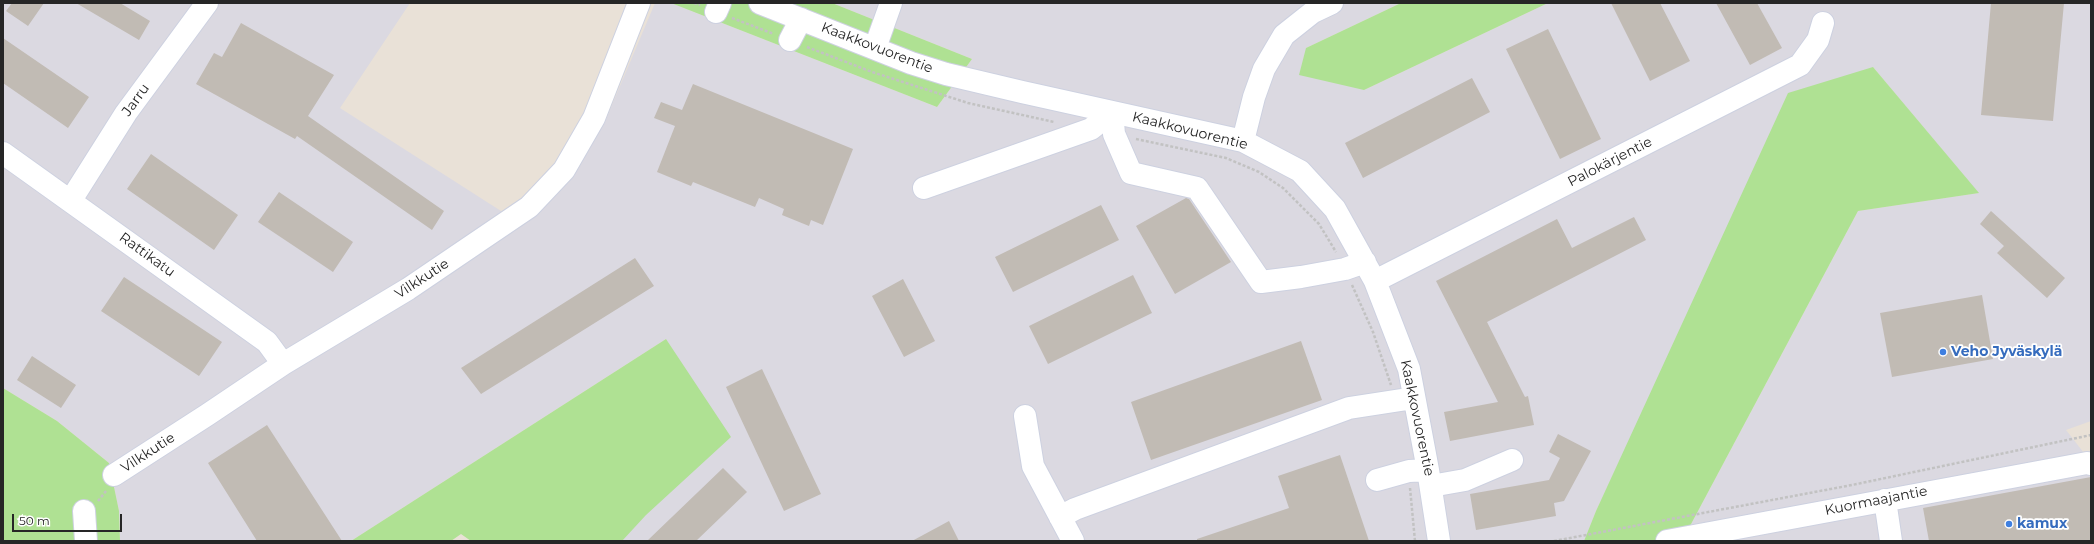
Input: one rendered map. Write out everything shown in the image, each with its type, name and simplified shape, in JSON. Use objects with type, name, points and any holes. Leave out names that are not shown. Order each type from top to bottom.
[{"type":"street","name":"Jarru","points":[[71,200],[126,114],[207,3]]},
{"type":"street","name":"Vilkkutie","points":[[114,474],[207,416],[283,364],[408,289],[529,207],[564,170],[594,118],[639,3]]},
{"type":"street","name":"Kaakkovuorentie","points":[[760,3],[911,63],[946,74],[1243,141],[1300,171],[1335,209],[1362,271],[1409,369],[1405,399],[1439,541]]},
{"type":"street","points":[[874,48],[891,3]]},
{"type":"street","points":[[1243,141],[1254,97],[1264,69],[1284,34],[1313,12],[1332,3]]},
{"type":"street","points":[[790,40],[801,19]]},
{"type":"street","name":"Palokärjentie","points":[[1114,134],[1131,173],[1197,188],[1261,282],[1362,271],[1800,65],[1818,40],[1823,23]]},
{"type":"street","points":[[1112,112],[1114,134]]},
{"type":"street","points":[[924,188],[1091,129],[1112,112]]},
{"type":"street","name":"Rattikatu","points":[[3,153],[71,200],[268,342],[283,364]]},
{"type":"street","points":[[1060,516],[1075,509],[1349,408],[1405,399]]},
{"type":"street","points":[[1025,416],[1033,466],[1073,541]]},
{"type":"street","points":[[1378,480],[1423,476],[1465,480],[1512,460]]},
{"type":"street","name":"Kuormaajantie","points":[[1666,541],[2090,462]]},
{"type":"street","points":[[1886,500],[1891,541]]},
{"type":"street","points":[[84,511],[86,541]]},
{"type":"path","points":[[694,3],[718,7],[790,40],[872,72],[968,103],[1055,122]]},
{"type":"path","points":[[1114,134],[1226,158],[1259,172],[1283,188],[1319,224],[1362,271],[1373,332],[1405,399]]},
{"type":"path","points":[[1554,541],[1852,484],[2091,435]]},
{"type":"path","points":[[84,511],[101,499],[114,474]]},
{"type":"path","points":[[1415,541],[1423,476]]},
{"type":"shaded area","points":[[3,3],[410,3],[340,108],[501,211],[513,232],[537,214],[569,180],[604,124],[655,3],[671,3],[937,107],[972,59],[832,3],[1401,3],[1306,48],[1364,90],[1548,3],[2091,3],[2091,421],[2066,430],[2091,462],[2091,541],[1682,541],[1858,211],[1978,193],[1873,67],[1618,465],[1596,511],[1584,541],[621,541],[666,339],[351,541],[120,541],[119,511],[109,463],[57,421],[3,388]]},
{"type":"green space","points":[[671,3],[832,3],[972,59],[937,107]]},
{"type":"green space","points":[[1401,3],[1548,3],[1364,90],[1299,75],[1306,48]]},
{"type":"green space","points":[[1873,67],[1979,193],[1858,211],[1682,541],[1584,541],[1596,511],[1788,93]]},
{"type":"green space","points":[[666,339],[731,437],[646,515],[622,541],[471,541],[461,534],[451,541],[351,541]]},
{"type":"green space","points":[[3,388],[57,421],[109,463],[119,511],[120,541],[3,541]]},
{"type":"building","points":[[12,3],[44,3],[28,26],[6,11]]},
{"type":"building","points":[[76,3],[120,3],[150,21],[139,40]]},
{"type":"building","points":[[1611,3],[1660,3],[1690,61],[1650,81]]},
{"type":"building","points":[[1716,3],[1757,3],[1782,48],[1750,65]]},
{"type":"building","points":[[1991,3],[2064,3],[2053,121],[1981,115]]},
{"type":"building","points":[[241,23],[334,75],[308,116],[444,211],[432,230],[297,136],[295,139],[196,84],[214,53],[222,57]]},
{"type":"building","points":[[1548,29],[1601,139],[1560,159],[1506,49]]},
{"type":"building","points":[[3,38],[89,97],[68,128],[3,83]]},
{"type":"building","points":[[1472,78],[1490,112],[1363,178],[1345,143]]},
{"type":"building","points":[[693,84],[853,149],[823,225],[811,220],[809,226],[782,215],[784,209],[759,198],[755,207],[693,182],[691,186],[657,172],[675,126],[654,118],[661,102],[682,110]]},
{"type":"building","points":[[151,154],[238,215],[214,250],[127,189]]},
{"type":"building","points":[[279,192],[353,242],[333,272],[258,222]]},
{"type":"building","points":[[1186,198],[1189,199],[1231,262],[1175,294],[1136,226]]},
{"type":"building","points":[[1101,205],[1119,240],[1013,292],[995,257]]},
{"type":"building","points":[[1991,211],[2065,278],[2047,298],[1997,253],[2004,246],[1980,224]]},
{"type":"building","points":[[1634,217],[1646,240],[1487,322],[1525,397],[1528,396],[1534,425],[1450,441],[1444,412],[1498,402],[1436,281],[1557,219],[1572,248]]},
{"type":"building","points":[[635,258],[654,286],[481,394],[461,368]]},
{"type":"building","points":[[1133,275],[1152,313],[1048,364],[1029,326]]},
{"type":"building","points":[[124,277],[222,342],[199,376],[101,311]]},
{"type":"building","points":[[903,279],[935,341],[904,357],[872,296]]},
{"type":"building","points":[[1982,295],[1993,359],[1892,377],[1880,313]]},
{"type":"building","points":[[1301,341],[1322,400],[1151,460],[1131,402]]},
{"type":"building","points":[[32,356],[76,385],[61,408],[17,380]]},
{"type":"building","points":[[762,369],[821,494],[784,511],[726,387]]},
{"type":"building","points":[[267,425],[342,541],[257,541],[208,463]]},
{"type":"building","points":[[1558,434],[1591,451],[1564,501],[1554,503],[1556,516],[1476,530],[1470,494],[1549,480],[1560,458],[1549,452]]},
{"type":"building","points":[[1340,455],[1369,541],[1197,541],[1197,539],[1289,508],[1278,476]]},
{"type":"building","points":[[723,468],[747,492],[696,541],[647,541]]},
{"type":"building","name":"kamux","points":[[2091,477],[2091,541],[1929,541],[1923,508]]},
{"type":"building","points":[[949,521],[959,541],[912,541]]},
{"type":"place","name":"Veho Jyväskylä","points":[[1943,352]]},
{"type":"place","name":"kamux","points":[[2009,524]]}]
